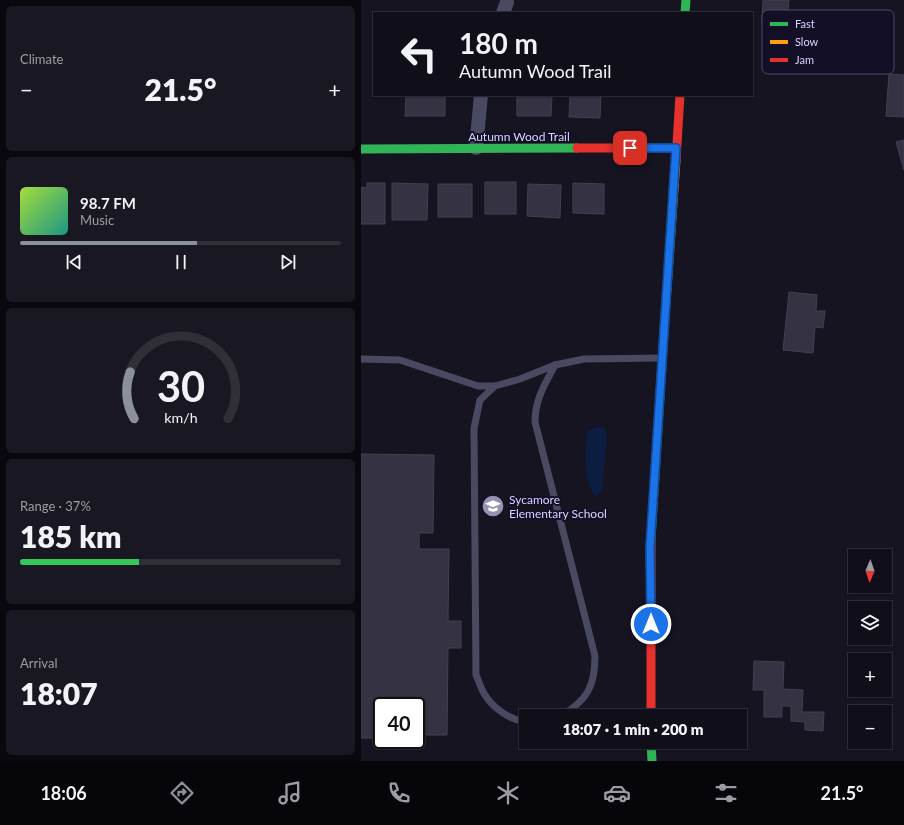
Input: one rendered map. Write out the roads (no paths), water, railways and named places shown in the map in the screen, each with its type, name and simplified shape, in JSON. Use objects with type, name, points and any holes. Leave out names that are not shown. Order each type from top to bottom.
[{"type":"street","points":[[685,12],[686,0]]},
{"type":"street","points":[[476,148],[481,96]]},
{"type":"street","points":[[651,709],[650,547],[680,96]]},
{"type":"street","name":"Autumn Wood Trail","points":[[361,149],[676,148]]},
{"type":"street","points":[[651,749],[652,761]]},
{"type":"lane","points":[[361,359],[400,360],[479,386],[495,386],[520,379],[555,365],[584,358],[662,358]]},
{"type":"lane","points":[[555,365],[539,394],[535,409],[535,422],[595,656],[595,673],[589,689],[579,704],[572,709]]},
{"type":"lane","points":[[495,386],[480,400],[474,428],[476,675],[485,696],[502,713],[519,721]]},
{"type":"water","points":[[598,427],[605,428],[607,437],[602,492],[595,496],[586,473],[585,455],[588,430]]},
{"type":"place","name":"Sycamore Elementary School","points":[[493,506]]}]
